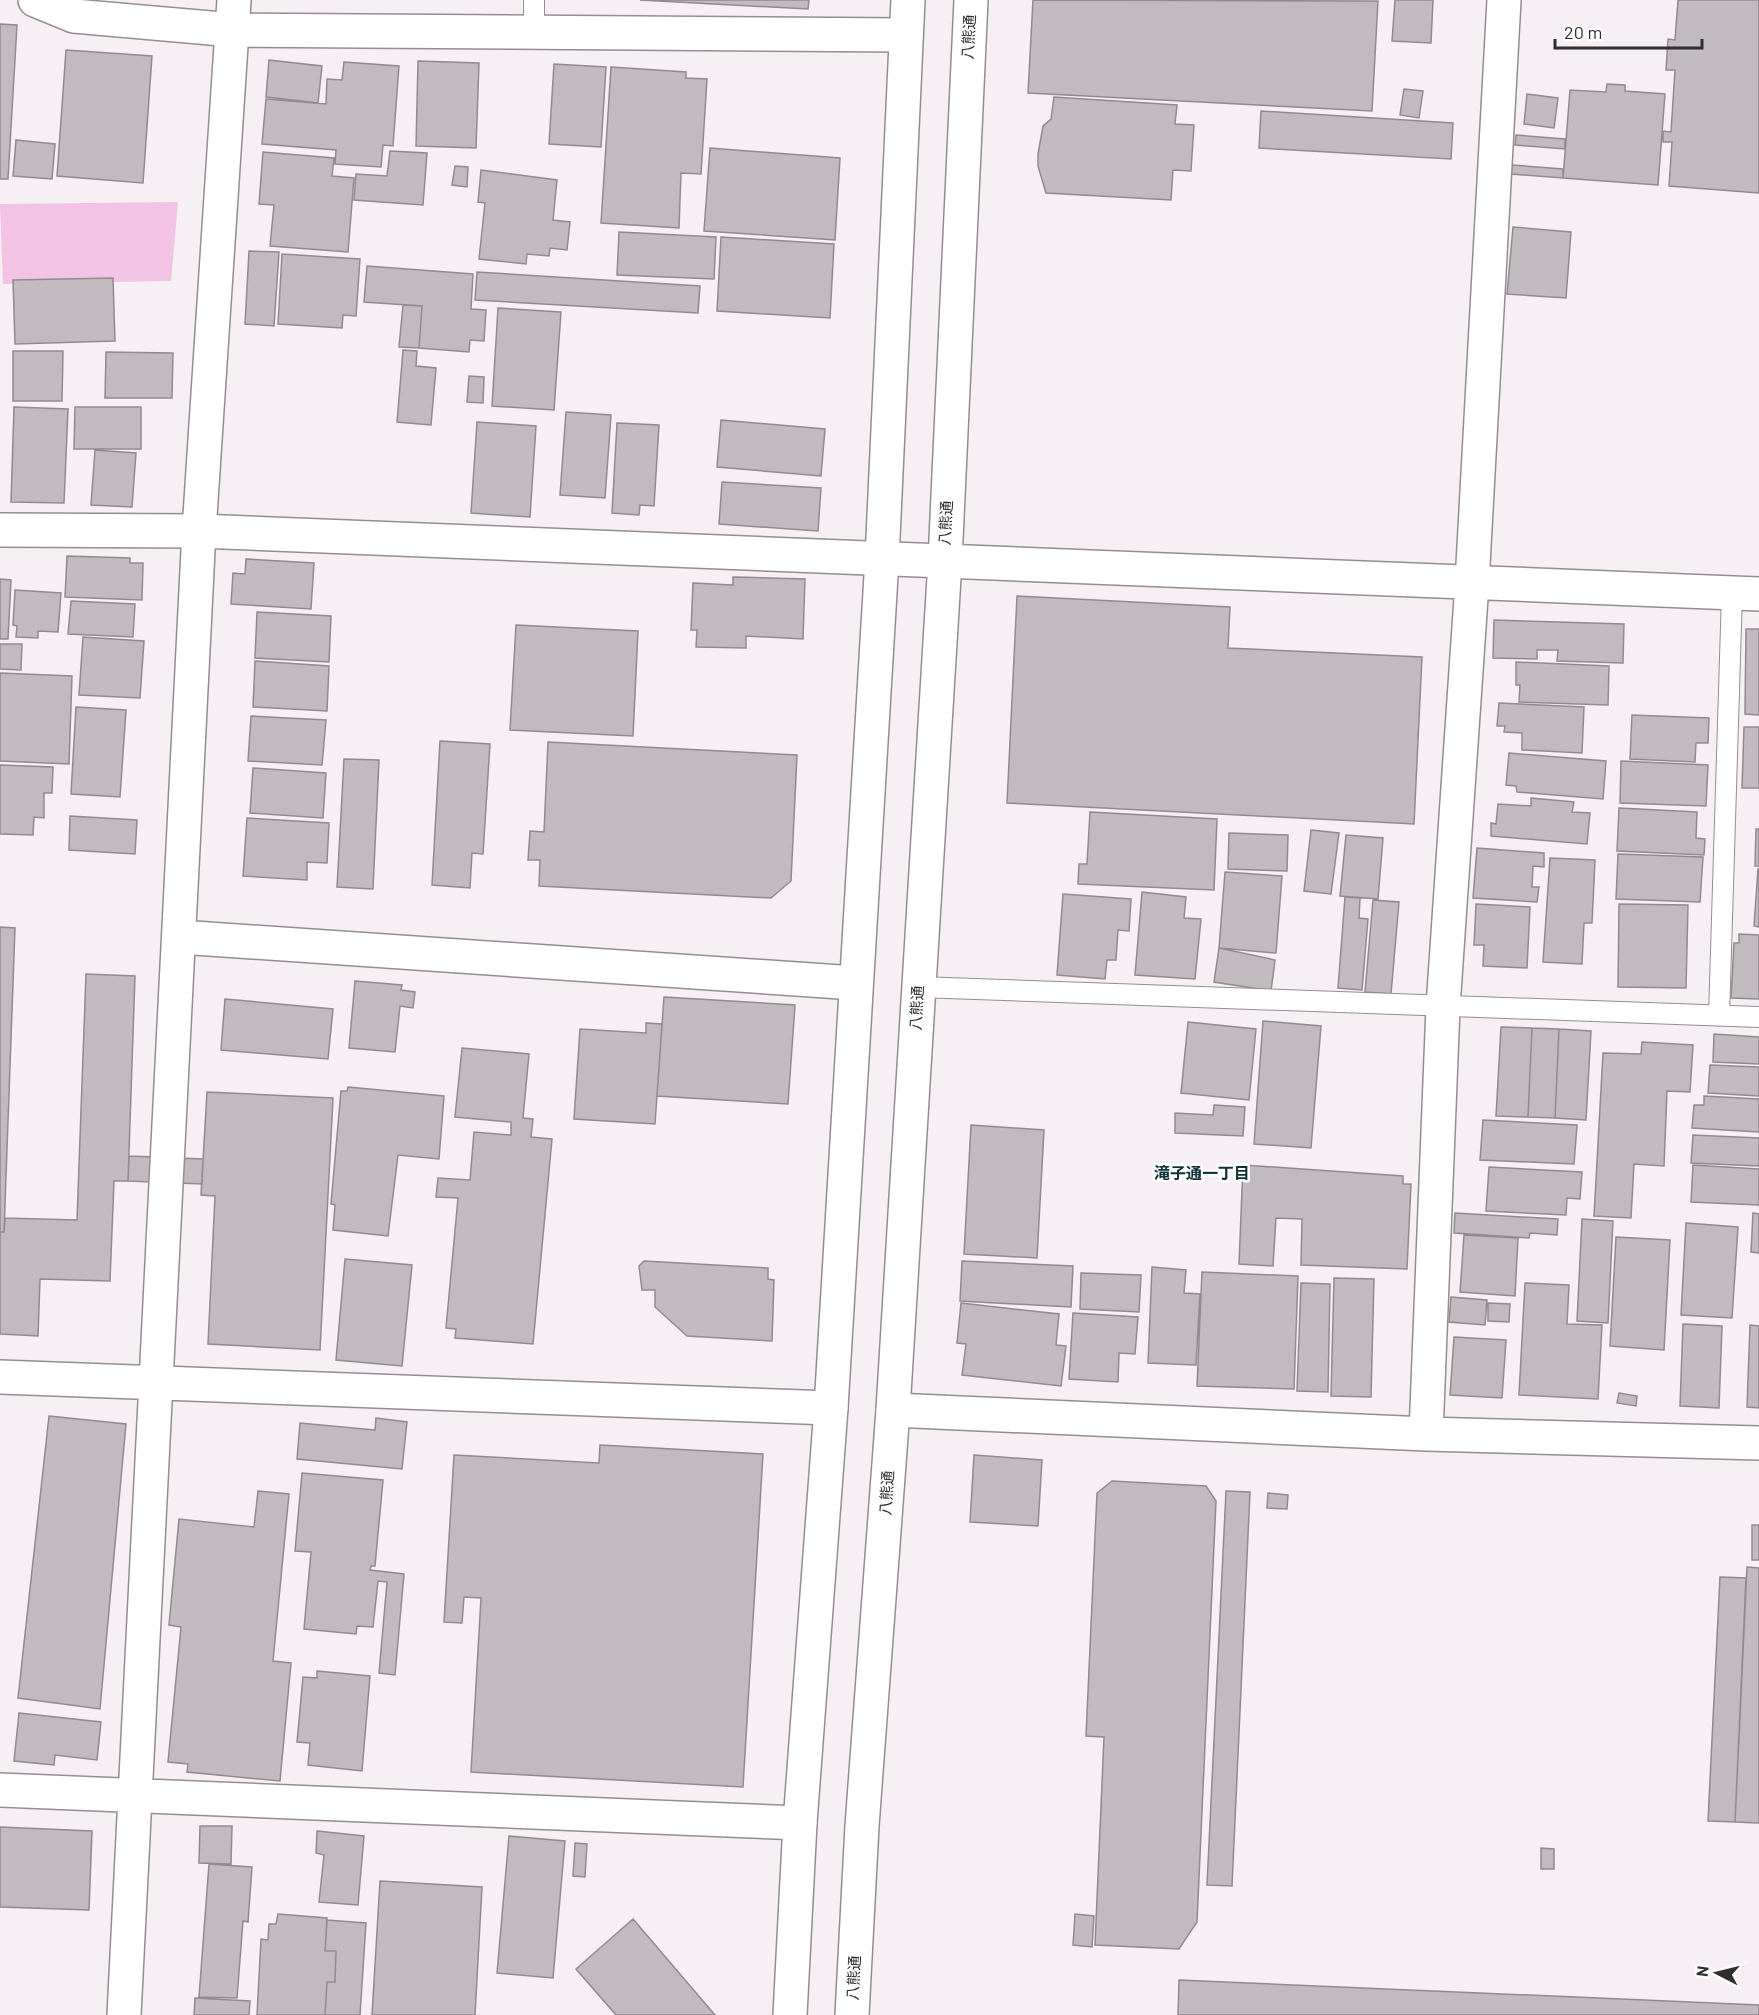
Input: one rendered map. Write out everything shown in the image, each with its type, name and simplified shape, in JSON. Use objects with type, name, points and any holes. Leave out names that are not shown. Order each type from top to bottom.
[{"type":"street","points":[[36,0],[74,16],[233,15],[534,32],[906,35]]},
{"type":"street","points":[[790,2015],[800,1823],[831,1408],[882,559],[908,0]]},
{"type":"street","name":"八熊通","points":[[852,2015],[863,1814],[893,1410],[945,561],[971,0]]},
{"type":"street","points":[[1426,1434],[1443,1007],[1472,583],[1504,0]]},
{"type":"street","points":[[124,2015],[158,1384],[199,531],[233,15]]},
{"type":"street","points":[[0,530],[199,531],[1745,593]]},
{"type":"street","points":[[180,937],[855,984]]},
{"type":"street","points":[[0,1377],[831,1408]]},
{"type":"street","points":[[893,1410],[1426,1434],[1759,1443]]},
{"type":"street","points":[[0,1790],[800,1823]]},
{"type":"lane","points":[[534,0],[534,32]]},
{"type":"lane","points":[[1719,1016],[1745,593]]},
{"type":"lane","points":[[918,987],[1759,1017]]},
{"type":"shaded area","points":[[178,202],[171,281],[3,284],[0,204]]},
{"type":"building","points":[[640,0],[809,0],[808,9]]},
{"type":"building","points":[[1033,0],[1378,1],[1372,111],[1028,93]]},
{"type":"building","points":[[1395,0],[1433,0],[1431,43],[1392,41]]},
{"type":"building","points":[[1678,0],[1759,0],[1759,193],[1669,186],[1672,142],[1663,142],[1663,131],[1671,132],[1675,70],[1666,70],[1668,39],[1675,40]]},
{"type":"building","points":[[0,24],[17,25],[8,179],[0,179]]},
{"type":"building","points":[[66,50],[152,56],[143,183],[57,176]]},
{"type":"building","points":[[269,60],[322,66],[318,103],[266,97]]},
{"type":"building","points":[[418,61],[479,63],[476,148],[416,146]]},
{"type":"building","points":[[344,62],[399,66],[393,146],[383,145],[381,167],[335,164],[336,150],[262,144],[266,99],[326,104],[327,79],[342,80]]},
{"type":"building","points":[[554,64],[606,67],[601,147],[549,144]]},
{"type":"building","points":[[611,67],[686,72],[686,78],[707,79],[701,174],[681,173],[679,228],[601,223]]},
{"type":"building","points":[[1607,84],[1625,85],[1625,91],[1665,94],[1658,185],[1563,178],[1570,90],[1606,92]]},
{"type":"building","points":[[1404,89],[1423,91],[1419,118],[1400,115]]},
{"type":"building","points":[[1527,94],[1558,98],[1554,128],[1524,124]]},
{"type":"building","points":[[1054,97],[1177,105],[1175,124],[1194,125],[1191,171],[1173,170],[1171,200],[1046,193],[1038,166],[1038,154],[1043,126],[1051,119]]},
{"type":"building","points":[[1261,111],[1453,123],[1451,159],[1259,148]]},
{"type":"building","points":[[1516,135],[1565,139],[1565,149],[1515,145]]},
{"type":"building","points":[[16,140],[55,144],[52,179],[13,176]]},
{"type":"building","points":[[710,148],[840,158],[835,240],[704,231]]},
{"type":"building","points":[[390,151],[427,153],[423,205],[354,200],[356,174],[387,176]]},
{"type":"building","points":[[263,152],[334,158],[332,176],[354,178],[348,252],[270,246],[274,205],[259,204]]},
{"type":"building","points":[[1512,165],[1563,169],[1563,178],[1511,174]]},
{"type":"building","points":[[455,166],[468,167],[467,187],[452,185]]},
{"type":"building","points":[[481,170],[557,180],[553,220],[570,222],[567,250],[550,248],[549,256],[527,254],[526,264],[479,259],[485,203],[478,202]]},
{"type":"building","points":[[1513,227],[1571,232],[1566,298],[1507,294]]},
{"type":"building","points":[[619,232],[716,237],[714,279],[617,275]]},
{"type":"building","points":[[721,237],[834,244],[830,318],[717,311]]},
{"type":"building","points":[[249,251],[279,252],[274,326],[245,324]]},
{"type":"building","points":[[282,254],[360,259],[356,316],[343,315],[342,328],[278,324]]},
{"type":"building","points":[[367,266],[473,274],[471,309],[486,310],[484,341],[470,340],[469,352],[419,348],[422,306],[364,302]]},
{"type":"building","points":[[477,272],[700,286],[698,313],[475,300]]},
{"type":"building","points":[[113,278],[115,341],[15,344],[13,280]]},
{"type":"building","points":[[403,305],[422,306],[419,348],[399,347]]},
{"type":"building","points":[[498,308],[561,312],[554,410],[492,406]]},
{"type":"building","points":[[403,350],[417,351],[416,366],[436,368],[431,425],[397,422]]},
{"type":"building","points":[[13,351],[63,351],[62,401],[13,401]]},
{"type":"building","points":[[106,352],[173,353],[172,398],[105,398]]},
{"type":"building","points":[[469,376],[484,377],[483,403],[467,402]]},
{"type":"building","points":[[14,407],[68,409],[64,503],[11,502]]},
{"type":"building","points":[[75,407],[141,407],[141,449],[74,449]]},
{"type":"building","points":[[566,412],[611,415],[605,498],[560,495]]},
{"type":"building","points":[[721,420],[825,429],[821,476],[717,467]]},
{"type":"building","points":[[477,422],[536,426],[530,517],[471,513]]},
{"type":"building","points":[[617,423],[659,425],[654,506],[640,505],[639,515],[612,513]]},
{"type":"building","points":[[95,450],[136,453],[132,507],[91,505]]},
{"type":"building","points":[[722,482],[821,488],[818,531],[719,524]]},
{"type":"building","points":[[67,556],[130,558],[130,563],[143,563],[142,600],[65,597]]},
{"type":"building","points":[[246,559],[314,563],[311,609],[231,604],[233,573],[245,574]]},
{"type":"building","points":[[733,577],[805,579],[803,639],[746,636],[746,648],[696,647],[697,630],[691,630],[693,583],[733,585]]},
{"type":"building","points":[[0,579],[11,580],[8,639],[0,639]]},
{"type":"building","points":[[15,590],[61,593],[58,632],[38,631],[38,638],[16,637],[17,626],[13,625]]},
{"type":"building","points":[[1017,596],[1230,607],[1228,648],[1422,657],[1414,824],[1007,803]]},
{"type":"building","points":[[71,601],[135,604],[133,637],[68,634]]},
{"type":"building","points":[[257,612],[331,616],[329,662],[255,658]]},
{"type":"building","points":[[1494,620],[1624,624],[1623,663],[1557,661],[1558,650],[1537,650],[1537,659],[1493,658]]},
{"type":"building","points":[[516,625],[638,631],[633,736],[510,730]]},
{"type":"building","points":[[1746,629],[1759,629],[1759,715],[1745,714]]},
{"type":"building","points":[[83,637],[144,641],[140,698],[79,695]]},
{"type":"building","points":[[0,644],[22,644],[21,670],[0,669]]},
{"type":"building","points":[[255,661],[329,666],[327,711],[253,707]]},
{"type":"building","points":[[1516,662],[1609,666],[1608,705],[1519,702],[1520,685],[1516,685]]},
{"type":"building","points":[[0,673],[72,676],[69,764],[0,761]]},
{"type":"building","points":[[1499,703],[1584,707],[1582,753],[1522,750],[1522,733],[1504,732],[1505,726],[1497,726]]},
{"type":"building","points":[[76,707],[126,710],[120,797],[71,794]]},
{"type":"building","points":[[1632,715],[1709,718],[1708,743],[1696,743],[1695,762],[1630,759]]},
{"type":"building","points":[[251,716],[326,720],[322,765],[248,761]]},
{"type":"building","points":[[1744,727],[1759,727],[1759,788],[1742,788]]},
{"type":"building","points":[[440,741],[490,744],[483,854],[472,853],[470,888],[432,885]]},
{"type":"building","points":[[548,742],[797,755],[791,881],[771,898],[539,886],[540,860],[528,860],[530,831],[544,832]]},
{"type":"building","points":[[1509,753],[1606,761],[1603,799],[1517,792],[1516,786],[1506,785]]},
{"type":"building","points":[[344,759],[379,760],[373,889],[337,887]]},
{"type":"building","points":[[1621,761],[1708,765],[1706,806],[1620,803]]},
{"type":"building","points":[[0,765],[53,767],[52,793],[44,793],[44,818],[34,817],[33,835],[0,834]]},
{"type":"building","points":[[253,768],[326,773],[323,818],[250,813]]},
{"type":"building","points":[[1531,798],[1574,802],[1572,812],[1590,813],[1587,844],[1491,836],[1491,823],[1496,824],[1498,804],[1531,806]]},
{"type":"building","points":[[1619,808],[1697,812],[1696,838],[1705,839],[1704,855],[1617,851]]},
{"type":"building","points":[[1090,812],[1217,819],[1214,890],[1078,884],[1079,864],[1087,864]]},
{"type":"building","points":[[70,816],[137,820],[135,854],[69,850]]},
{"type":"building","points":[[247,818],[329,823],[327,863],[307,862],[307,880],[243,876]]},
{"type":"building","points":[[1756,829],[1759,829],[1759,866],[1755,866]]},
{"type":"building","points":[[1311,830],[1339,833],[1331,894],[1304,891]]},
{"type":"building","points":[[1229,833],[1288,835],[1287,871],[1228,869]]},
{"type":"building","points":[[1346,835],[1383,838],[1378,899],[1340,896]]},
{"type":"building","points":[[1477,848],[1544,853],[1544,867],[1533,866],[1532,887],[1539,887],[1537,902],[1473,898]]},
{"type":"building","points":[[1618,854],[1703,857],[1700,902],[1616,899]]},
{"type":"building","points":[[1550,858],[1595,860],[1592,923],[1584,923],[1582,964],[1543,962]]},
{"type":"building","points":[[1759,869],[1759,927],[1754,926]]},
{"type":"building","points":[[1225,872],[1282,876],[1276,953],[1219,948]]},
{"type":"building","points":[[1142,892],[1186,897],[1184,918],[1201,919],[1195,979],[1135,975]]},
{"type":"building","points":[[1063,894],[1131,899],[1129,931],[1118,930],[1116,960],[1107,960],[1105,979],[1057,975]]},
{"type":"building","points":[[1345,897],[1360,898],[1359,918],[1368,919],[1362,990],[1338,988]]},
{"type":"building","points":[[1373,900],[1399,902],[1391,994],[1365,992]]},
{"type":"building","points":[[1476,904],[1530,907],[1527,968],[1483,966],[1484,945],[1474,945]]},
{"type":"building","points":[[1619,904],[1688,905],[1686,988],[1618,987]]},
{"type":"building","points":[[0,927],[15,928],[4,1232],[0,1232]]},
{"type":"building","points":[[1739,934],[1759,935],[1759,999],[1731,998],[1734,943],[1739,943]]},
{"type":"building","points":[[1219,948],[1275,960],[1271,991],[1214,982]]},
{"type":"building","points":[[86,974],[135,976],[128,1181],[114,1181],[110,1281],[40,1279],[38,1336],[0,1334],[0,1232],[4,1232],[5,1218],[77,1220]]},
{"type":"building","points":[[355,981],[402,985],[401,990],[415,992],[413,1008],[400,1006],[395,1052],[349,1048]]},
{"type":"building","points":[[664,997],[795,1005],[788,1104],[657,1096]]},
{"type":"building","points":[[225,999],[333,1009],[328,1059],[221,1050]]},
{"type":"building","points":[[1263,1021],[1321,1026],[1311,1148],[1254,1144]]},
{"type":"building","points":[[1188,1022],[1256,1029],[1249,1100],[1181,1093]]},
{"type":"building","points":[[646,1023],[662,1024],[655,1124],[574,1119],[580,1029],[646,1033]]},
{"type":"building","points":[[1501,1027],[1532,1028],[1528,1117],[1496,1116]]},
{"type":"building","points":[[1532,1028],[1559,1029],[1555,1118],[1528,1117]]},
{"type":"building","points":[[1559,1029],[1591,1031],[1586,1120],[1555,1118]]},
{"type":"building","points":[[1714,1034],[1759,1037],[1759,1064],[1713,1062]]},
{"type":"building","points":[[1642,1042],[1693,1045],[1690,1092],[1667,1091],[1664,1166],[1634,1164],[1631,1218],[1594,1216],[1603,1053],[1641,1054]]},
{"type":"building","points":[[462,1048],[529,1054],[523,1118],[533,1119],[531,1137],[552,1139],[533,1344],[455,1338],[456,1329],[446,1328],[458,1198],[436,1197],[438,1178],[470,1180],[474,1132],[511,1135],[511,1122],[455,1117]]},
{"type":"building","points":[[1710,1065],[1759,1067],[1759,1096],[1708,1093]]},
{"type":"building","points":[[348,1087],[444,1096],[439,1159],[398,1155],[388,1236],[333,1230],[335,1205],[331,1204],[341,1091],[347,1091]]},
{"type":"building","points":[[207,1092],[333,1098],[320,1350],[208,1344],[215,1196],[201,1195]]},
{"type":"building","points":[[1704,1096],[1759,1099],[1759,1132],[1692,1128],[1694,1105],[1704,1105]]},
{"type":"building","points":[[1214,1105],[1245,1107],[1243,1136],[1175,1133],[1175,1113],[1213,1115]]},
{"type":"building","points":[[1483,1120],[1577,1125],[1574,1164],[1480,1160]]},
{"type":"building","points":[[971,1125],[1044,1130],[1037,1258],[964,1254]]},
{"type":"building","points":[[1693,1135],[1759,1138],[1759,1166],[1691,1163]]},
{"type":"building","points":[[129,1156],[203,1159],[202,1184],[128,1181]]},
{"type":"building","points":[[1243,1165],[1403,1176],[1403,1184],[1411,1184],[1407,1269],[1301,1265],[1302,1219],[1276,1218],[1273,1266],[1239,1264]]},
{"type":"building","points":[[1693,1165],[1759,1169],[1759,1205],[1691,1202]]},
{"type":"building","points":[[1489,1167],[1582,1172],[1580,1199],[1567,1198],[1566,1215],[1486,1211]]},
{"type":"building","points":[[1455,1213],[1558,1219],[1557,1235],[1530,1233],[1529,1238],[1454,1233]]},
{"type":"building","points":[[1753,1213],[1759,1214],[1759,1253],[1751,1252]]},
{"type":"building","points":[[1582,1219],[1613,1221],[1608,1323],[1577,1321]]},
{"type":"building","points":[[1686,1223],[1738,1227],[1732,1318],[1681,1315]]},
{"type":"building","points":[[1464,1235],[1518,1238],[1515,1296],[1460,1292]]},
{"type":"building","points":[[1616,1237],[1670,1240],[1664,1350],[1610,1346]]},
{"type":"building","points":[[345,1259],[412,1265],[402,1366],[336,1360]]},
{"type":"building","points":[[644,1261],[768,1268],[768,1279],[774,1280],[772,1341],[687,1336],[655,1307],[655,1290],[642,1290],[639,1266]]},
{"type":"building","points":[[962,1261],[1073,1266],[1071,1307],[960,1301]]},
{"type":"building","points":[[1152,1267],[1186,1270],[1184,1293],[1200,1294],[1196,1365],[1148,1363]]},
{"type":"building","points":[[1202,1272],[1298,1276],[1294,1389],[1197,1386]]},
{"type":"building","points":[[1081,1273],[1141,1275],[1139,1312],[1080,1309]]},
{"type":"building","points":[[1334,1278],[1374,1279],[1371,1397],[1331,1396]]},
{"type":"building","points":[[1301,1283],[1330,1284],[1328,1392],[1297,1391]]},
{"type":"building","points":[[1525,1283],[1569,1285],[1567,1324],[1602,1325],[1598,1399],[1519,1395]]},
{"type":"building","points":[[1451,1297],[1487,1300],[1485,1325],[1449,1322]]},
{"type":"building","points":[[961,1303],[1059,1314],[1056,1345],[1066,1346],[1061,1386],[962,1375],[966,1344],[957,1343]]},
{"type":"building","points":[[1488,1303],[1510,1304],[1509,1322],[1488,1321]]},
{"type":"building","points":[[1073,1313],[1138,1317],[1135,1354],[1119,1353],[1118,1382],[1069,1379]]},
{"type":"building","points":[[1683,1324],[1722,1326],[1719,1408],[1680,1406]]},
{"type":"building","points":[[1750,1325],[1759,1326],[1759,1408],[1747,1407]]},
{"type":"building","points":[[1454,1337],[1506,1340],[1502,1398],[1450,1395]]},
{"type":"building","points":[[1619,1393],[1637,1396],[1636,1406],[1617,1403]]},
{"type":"building","points":[[49,1416],[126,1424],[100,1709],[18,1698]]},
{"type":"building","points":[[376,1418],[407,1422],[402,1469],[297,1459],[300,1423],[375,1430]]},
{"type":"building","points":[[600,1445],[763,1454],[743,1787],[471,1772],[481,1598],[464,1597],[462,1623],[444,1622],[454,1455],[599,1463]]},
{"type":"building","points":[[974,1455],[1042,1460],[1038,1526],[970,1522]]},
{"type":"building","points":[[302,1473],[383,1480],[375,1566],[371,1566],[370,1570],[404,1574],[395,1675],[379,1673],[387,1582],[378,1581],[373,1627],[357,1626],[356,1634],[304,1629],[311,1552],[295,1551]]},
{"type":"building","points":[[1112,1481],[1206,1486],[1216,1501],[1197,1922],[1179,1949],[1095,1945],[1104,1737],[1086,1736],[1097,1493]]},
{"type":"building","points":[[258,1491],[289,1494],[273,1661],[291,1663],[280,1781],[187,1772],[188,1764],[168,1762],[181,1627],[169,1625],[179,1519],[254,1527]]},
{"type":"building","points":[[1226,1491],[1250,1492],[1232,1886],[1207,1885]]},
{"type":"building","points":[[1268,1493],[1288,1495],[1287,1509],[1267,1508]]},
{"type":"building","points":[[1752,1525],[1759,1525],[1759,1560],[1752,1560]]},
{"type":"building","points":[[1747,1567],[1759,1568],[1759,1823],[1735,1822]]},
{"type":"building","points":[[1720,1577],[1746,1578],[1735,1822],[1708,1821]]},
{"type":"building","points":[[317,1671],[370,1676],[362,1771],[308,1765],[310,1743],[297,1742],[303,1677],[317,1678]]},
{"type":"building","points":[[19,1713],[101,1722],[97,1760],[55,1755],[54,1765],[14,1761]]},
{"type":"building","points":[[200,1826],[232,1826],[231,1864],[199,1863]]},
{"type":"building","points":[[0,1827],[92,1831],[89,1910],[0,1907]]},
{"type":"building","points":[[317,1831],[364,1836],[358,1905],[319,1902],[324,1855],[316,1853]]},
{"type":"building","points":[[509,1836],[565,1841],[553,1978],[497,1973]]},
{"type":"building","points":[[575,1843],[587,1844],[585,1877],[573,1876]]},
{"type":"building","points":[[1541,1848],[1554,1849],[1554,1869],[1541,1869]]},
{"type":"building","points":[[209,1864],[252,1867],[248,1922],[243,1921],[237,1998],[199,1997]]},
{"type":"building","points":[[380,1881],[482,1887],[475,2015],[372,2015]]},
{"type":"building","points":[[278,1914],[327,1918],[325,1951],[336,1951],[335,1982],[327,1982],[325,2015],[257,2015],[261,1939],[268,1940],[269,1924],[276,1924]]},
{"type":"building","points":[[1075,1914],[1094,1916],[1092,1947],[1073,1945]]},
{"type":"building","points":[[633,1919],[715,2015],[616,2015],[576,1969]]},
{"type":"building","points":[[327,1920],[366,1923],[360,2015],[325,2015],[327,1982],[335,1982],[336,1951],[325,1951]]},
{"type":"building","points":[[1179,1980],[1759,2005],[1759,2015],[1178,2015]]},
{"type":"building","points":[[195,1998],[250,2001],[249,2015],[194,2015]]},
{"type":"district","name":"滝子通一丁目","points":[[1202,1173]]}]
